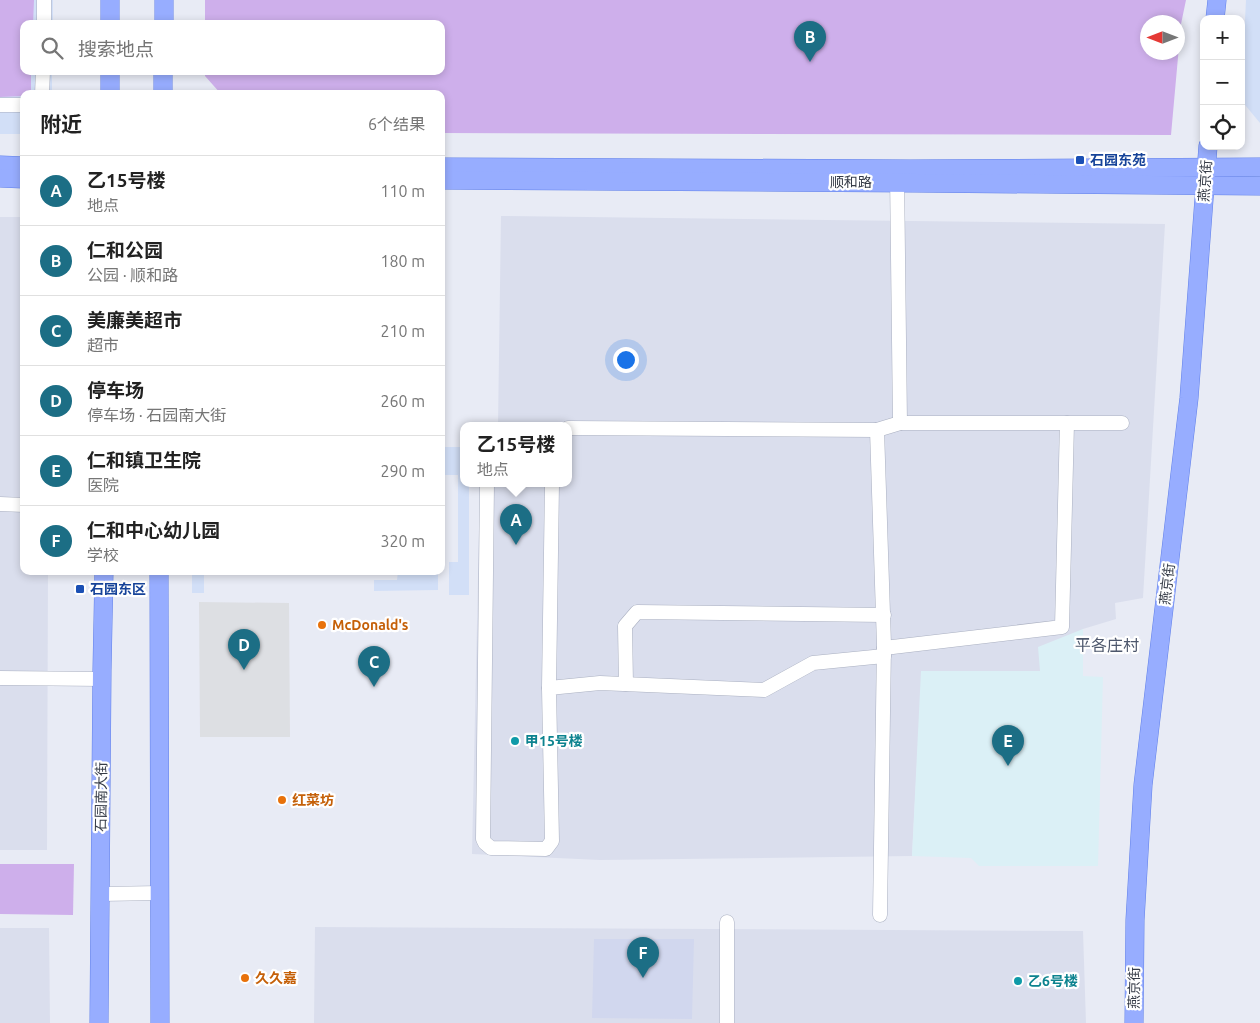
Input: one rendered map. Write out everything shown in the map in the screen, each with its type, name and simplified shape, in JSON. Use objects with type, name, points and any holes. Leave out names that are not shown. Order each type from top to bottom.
[{"type":"main road","points":[[110,0],[110,20]]},
{"type":"main road","points":[[164,0],[164,20]]},
{"type":"main road","points":[[1216,15],[1217,0]]},
{"type":"main road","points":[[110,75],[110,90]]},
{"type":"main road","points":[[163,90],[164,75]]},
{"type":"main road","name":"燕京街","points":[[1134,1023],[1136,920],[1143,785],[1189,398],[1208,150]]},
{"type":"main road","points":[[0,166],[20,166]]},
{"type":"main road","name":"顺和路","points":[[445,167],[897,175],[1205,186],[1260,186]]},
{"type":"main road","name":"顺和路","points":[[445,180],[897,175],[1260,167]]},
{"type":"main road","points":[[0,178],[20,178]]},
{"type":"main road","name":"石园南大街","points":[[99,1023],[104,575]]},
{"type":"main road","points":[[159,575],[160,1023]]},
{"type":"street","points":[[44,0],[44,20]]},
{"type":"street","points":[[42,90],[43,75]]},
{"type":"street","points":[[0,105],[20,105]]},
{"type":"street","points":[[897,175],[900,423]]},
{"type":"street","points":[[572,428],[877,430],[900,423],[1122,423]]},
{"type":"street","points":[[549,688],[600,683],[764,690],[813,663],[1062,628],[1067,423]]},
{"type":"street","points":[[877,430],[884,615],[880,915]]},
{"type":"street","points":[[487,487],[483,839],[491,848],[546,849],[552,841],[549,688],[552,487]]},
{"type":"street","points":[[0,504],[20,505]]},
{"type":"street","points":[[626,684],[625,626],[637,612],[884,615]]},
{"type":"street","points":[[0,678],[102,679]]},
{"type":"street","points":[[101,894],[160,893]]},
{"type":"street","points":[[727,922],[727,1023]]},
{"type":"shaded area","points":[[0,0],[53,0],[53,20],[20,20],[20,75],[52,75],[52,90],[20,90],[20,134],[0,134]]},
{"type":"shaded area","points":[[0,0],[34,0],[33,20],[20,20],[20,75],[31,75],[31,90],[20,90],[20,96],[0,97]]},
{"type":"shaded area","points":[[205,0],[1186,0],[1183,15],[1140,15],[1140,60],[1178,60],[1171,135],[445,133],[445,90],[217,90],[205,75],[445,75],[445,20],[205,20]]},
{"type":"shaded area","points":[[1246,0],[1260,0],[1260,123],[1245,105]]},
{"type":"shaded area","points":[[501,216],[1165,224],[1143,598],[1115,603],[1116,619],[1083,629],[1040,671],[922,671],[912,856],[600,860],[472,854],[480,487],[572,487],[572,422],[498,422]]},
{"type":"shaded area","points":[[0,217],[20,217],[20,575],[48,575],[47,850],[0,850]]},
{"type":"shaded area","points":[[445,447],[460,447],[460,487],[469,487],[469,595],[449,595],[449,562],[458,562],[458,475],[445,475]]},
{"type":"shaded area","points":[[192,575],[204,575],[204,593],[192,593]]},
{"type":"shaded area","points":[[398,575],[438,575],[438,590],[374,591],[374,580],[397,580]]},
{"type":"shaded area","points":[[199,602],[289,603],[290,737],[200,737]]},
{"type":"shaded area","points":[[1083,629],[1083,676],[1103,677],[1098,866],[979,866],[971,858],[912,856],[921,671],[1040,671],[1038,647]]},
{"type":"shaded area","points":[[0,864],[74,864],[73,915],[0,914]]},
{"type":"shaded area","points":[[315,927],[1083,931],[1086,1023],[314,1023]]},
{"type":"shaded area","points":[[0,928],[49,928],[50,1023],[0,1023]]},
{"type":"shaded area","points":[[594,939],[694,939],[692,1019],[592,1018]]},
{"type":"place","name":"仁和公园","points":[[810,62]]},
{"type":"place","name":"石园东苑","points":[[1080,160]]},
{"type":"place","name":"乙15号楼","points":[[516,545]]},
{"type":"place","name":"石园东区","points":[[80,589]]},
{"type":"place","name":"McDonald's","points":[[322,625]]},
{"type":"place","name":"停车场","points":[[244,670]]},
{"type":"place","name":"美廉美超市","points":[[374,687]]},
{"type":"place","name":"甲15号楼","points":[[515,741]]},
{"type":"place","name":"仁和镇卫生院","points":[[1008,766]]},
{"type":"place","name":"红菜坊","points":[[282,800]]},
{"type":"place","name":"久久嘉","points":[[245,978]]},
{"type":"place","name":"仁和中心幼儿园","points":[[643,978]]},
{"type":"place","name":"乙6号楼","points":[[1018,981]]},
{"type":"district","name":"平各庄村","points":[[1107,645]]}]
